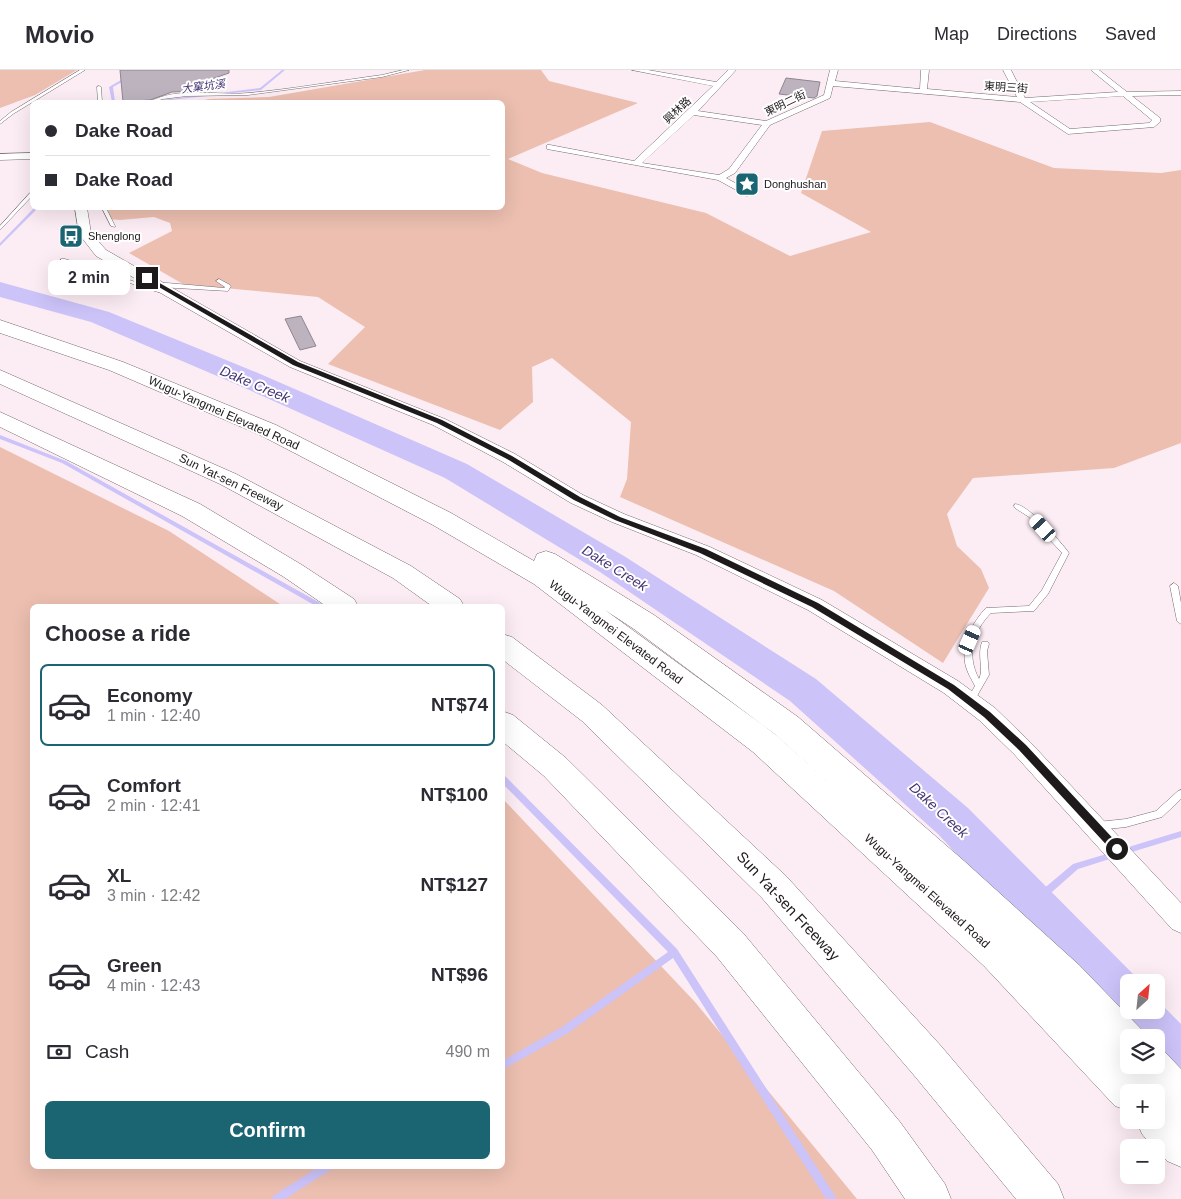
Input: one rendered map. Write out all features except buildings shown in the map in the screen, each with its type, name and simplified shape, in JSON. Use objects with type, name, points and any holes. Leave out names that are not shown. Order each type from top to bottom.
[{"type":"highway","name":"Wugu-Yangmei Elevated Road","points":[[0,312],[67,333],[130,356],[276,418],[514,540],[644,622],[794,732],[951,870],[1066,978],[1120,1034]]},
{"type":"highway","name":"Wugu-Yangmei Elevated Road","points":[[0,326],[116,366],[268,430],[442,519],[543,578],[764,743],[997,954],[1121,1084]]},
{"type":"highway","name":"Sun Yat-sen Freeway","points":[[0,376],[228,479],[402,572],[448,604]]},
{"type":"highway","points":[[0,419],[191,510],[293,571],[342,604]]},
{"type":"highway","name":"Sun Yat-sen Freeway","points":[[505,646],[592,713],[774,887],[927,1060],[1043,1199]]},
{"type":"highway","points":[[505,726],[555,767],[730,945],[886,1136],[930,1199]]},
{"type":"highway","points":[[1159,1074],[1181,1097]]},
{"type":"highway","points":[[1164,1129],[1181,1147]]},
{"type":"street","points":[[636,70],[719,85]]},
{"type":"street","name":"興林路","points":[[636,164],[692,112],[732,70]]},
{"type":"street","name":"東明二街","points":[[720,178],[732,171],[767,123],[827,96],[834,70]]},
{"type":"street","points":[[923,91],[925,70]]},
{"type":"street","points":[[1007,70],[1022,100],[1068,132],[1151,125],[1157,120],[1096,70]]},
{"type":"street","name":"東明三街","points":[[830,83],[1022,100],[1124,94],[1181,93]]},
{"type":"street","points":[[692,112],[767,123]]},
{"type":"street","points":[[550,147],[720,178],[747,193]]},
{"type":"street","points":[[0,157],[30,156]]},
{"type":"street","points":[[81,210],[86,234],[101,253],[295,364],[439,422],[510,458],[577,499],[627,522],[703,551],[815,605],[951,687],[974,694],[987,714],[1022,748],[1100,831],[1181,921]]},
{"type":"lane","points":[[33,100],[83,70]]},
{"type":"lane","points":[[163,100],[198,94],[230,96],[248,94],[362,79],[407,70]]},
{"type":"lane","points":[[100,87],[100,100]]},
{"type":"lane","points":[[0,123],[30,102]]},
{"type":"lane","points":[[0,229],[30,196]]},
{"type":"lane","points":[[105,210],[113,226]]},
{"type":"lane","points":[[63,260],[179,296]]},
{"type":"lane","points":[[158,285],[180,284],[207,290],[226,290],[228,286],[219,281]]},
{"type":"lane","points":[[974,694],[969,664],[970,640],[979,620],[989,610],[1031,610],[1046,592],[1066,553],[1031,515],[1017,506]]},
{"type":"lane","points":[[1174,586],[1181,622]]},
{"type":"lane","points":[[974,694],[985,675],[982,651],[985,644]]},
{"type":"lane","points":[[1100,831],[1159,814],[1181,794]]},
{"type":"shaded area","points":[[0,70],[77,70],[35,95],[0,108]]},
{"type":"shaded area","points":[[425,70],[541,70],[549,81],[638,103],[508,159],[542,173],[706,213],[790,256],[871,232],[801,193],[822,131],[930,122],[1054,168],[1161,173],[1181,170],[1181,443],[1114,468],[973,478],[947,514],[957,546],[981,569],[989,588],[943,663],[834,591],[620,497],[627,479],[631,422],[552,358],[532,367],[533,402],[500,430],[328,364],[365,327],[318,297],[183,284],[129,253],[172,231],[170,223],[154,217],[120,220],[107,219],[104,210],[505,210],[505,100],[205,100],[269,97]]},
{"type":"shaded area","points":[[0,447],[169,531],[280,604],[30,604],[30,1169],[505,1169],[505,801],[695,1002],[857,1199],[0,1199]]},
{"type":"waterway","name":"大窠坑溪","points":[[165,100],[261,89],[284,70]]},
{"type":"waterway","name":"大窠坑溪","points":[[113,100],[111,87],[127,78]]},
{"type":"waterway","name":"大窠坑溪","points":[[0,245],[34,210]]},
{"type":"waterway","name":"Dake Creek","points":[[0,289],[100,317],[248,379],[456,471],[612,564],[803,690],[953,821],[1120,996]]},
{"type":"waterway","points":[[0,437],[64,462],[316,604]]},
{"type":"waterway","points":[[505,781],[674,952]]},
{"type":"waterway","points":[[1122,852],[1181,834]]},
{"type":"waterway","points":[[1032,904],[1076,866],[1113,855]]},
{"type":"waterway","points":[[505,1064],[565,1030],[674,952]]},
{"type":"waterway","points":[[674,952],[832,1199]]},
{"type":"waterway","name":"Dake Creek","points":[[1142,1019],[1181,1060]]},
{"type":"waterway","points":[[276,1199],[324,1169]]},
{"type":"place","name":"Donghushan","points":[[747,184]]},
{"type":"place","name":"Shenglong","points":[[71,236]]},
{"type":"route","points":[[147,278],[295,364],[439,422],[510,458],[577,499],[618,518],[703,551],[815,605],[951,687],[987,714],[1022,748],[1117,849]]}]
